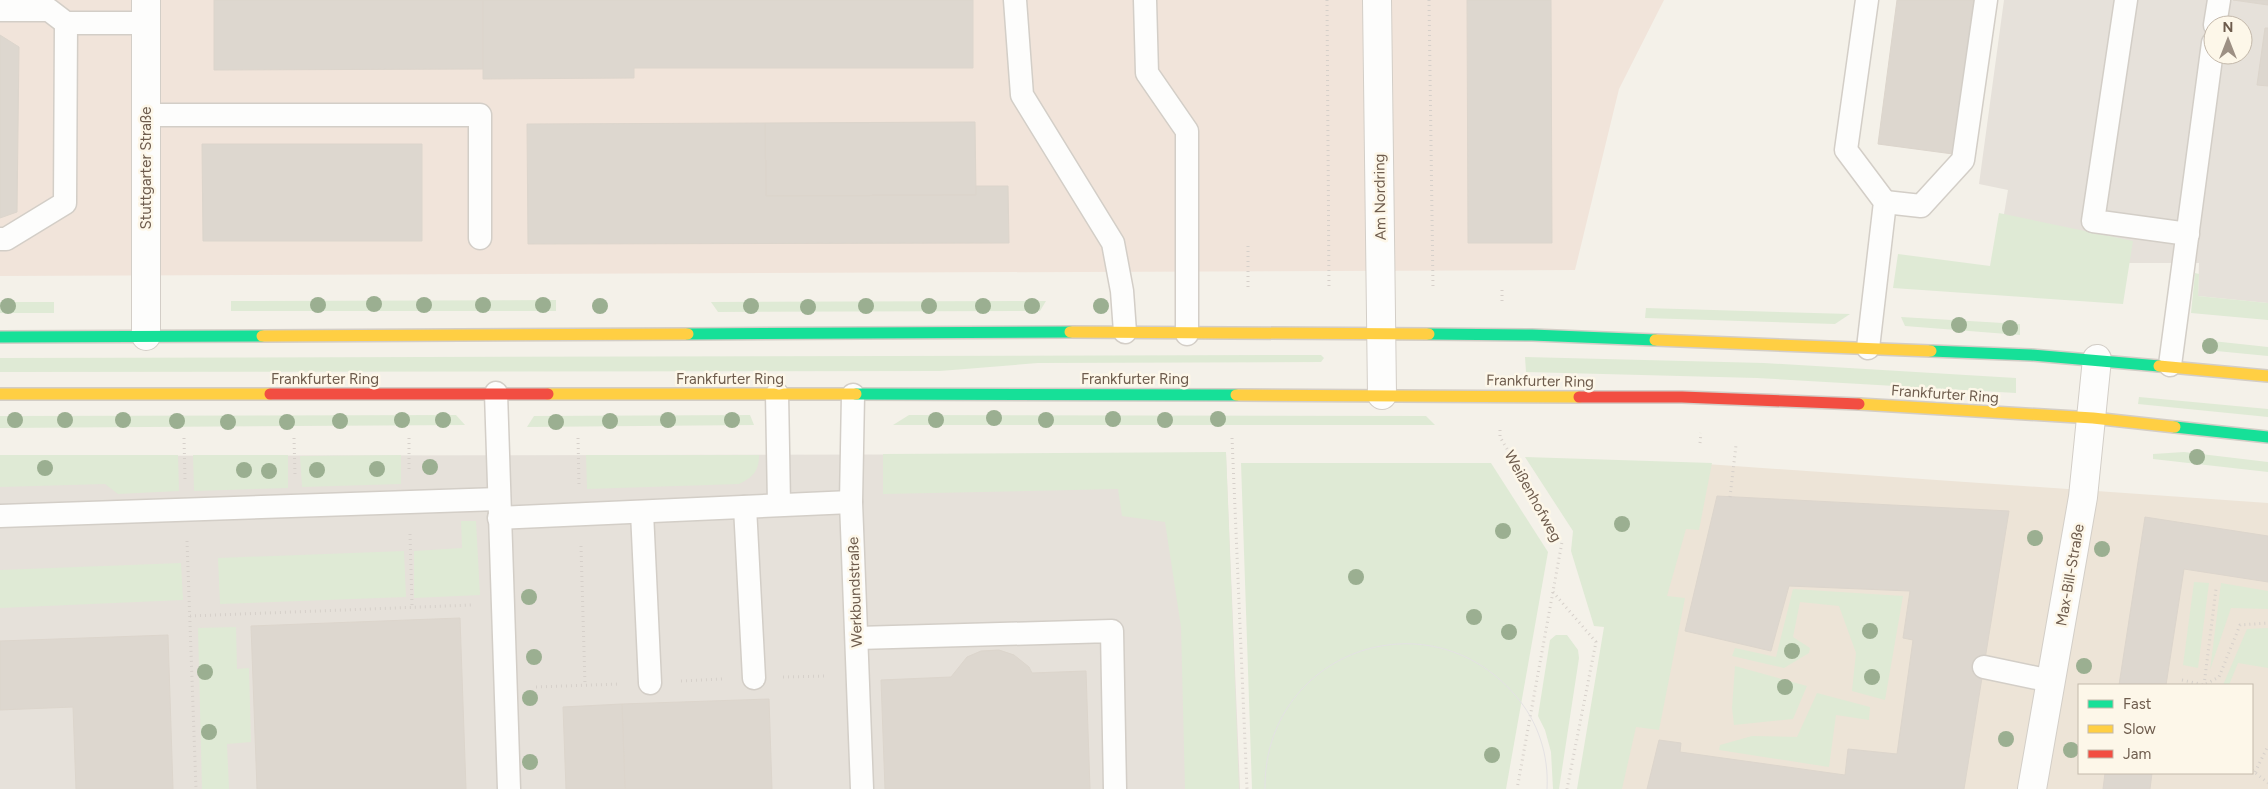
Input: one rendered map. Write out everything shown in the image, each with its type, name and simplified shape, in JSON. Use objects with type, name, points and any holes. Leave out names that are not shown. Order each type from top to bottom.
[{"type":"main road","points":[[0,337],[1125,332],[1187,334],[1503,335],[1868,348],[2097,359],[2268,376]]},
{"type":"main road","name":"Frankfurter Ring","points":[[0,394],[1501,395],[1692,398],[1865,404],[2093,418],[2268,437]]},
{"type":"street","name":"Am Nordring","points":[[1377,0],[1383,334],[1382,395]]},
{"type":"street","name":"Stuttgarter Straße","points":[[146,12],[146,336]]},
{"type":"street","name":"Max-Bill-Straße","points":[[2032,789],[2083,497],[2093,418],[2097,359]]},
{"type":"lane","points":[[1015,0],[1022,95],[1113,243],[1122,291],[1125,332]]},
{"type":"lane","points":[[1145,0],[1147,74],[1187,131],[1187,334]]},
{"type":"lane","points":[[1867,0],[1846,150],[1885,202],[1868,348]]},
{"type":"lane","points":[[1885,202],[1920,206],[1963,160],[1986,0]]},
{"type":"lane","points":[[2126,0],[2093,221],[2188,234]]},
{"type":"lane","points":[[2217,15],[2219,0]]},
{"type":"lane","points":[[0,10],[49,10],[66,23],[146,12]]},
{"type":"lane","points":[[0,239],[6,239],[65,203],[66,23]]},
{"type":"lane","points":[[2170,365],[2210,65]]},
{"type":"lane","points":[[146,115],[480,115],[480,238]]},
{"type":"lane","points":[[496,394],[509,789]]},
{"type":"lane","points":[[777,394],[779,504]]},
{"type":"lane","name":"Werkbundstraße","points":[[853,395],[851,502],[862,789]]},
{"type":"lane","points":[[0,516],[295,506],[499,508],[580,514],[851,502]]},
{"type":"lane","points":[[745,507],[754,678]]},
{"type":"lane","points":[[642,512],[650,683]]},
{"type":"lane","points":[[856,638],[1112,631],[1115,789]]},
{"type":"lane","points":[[1984,667],[2051,682]]},
{"type":"path","points":[[1327,0],[1329,289]]},
{"type":"path","points":[[1429,0],[1433,288]]},
{"type":"path","points":[[1248,246],[1248,290]]},
{"type":"path","points":[[1502,290],[1503,335]]},
{"type":"path","name":"Weißenhofweg","points":[[1501,395],[1500,437],[1562,542],[1517,789]]},
{"type":"path","points":[[1700,443],[1701,433]]},
{"type":"path","points":[[184,438],[196,789]]},
{"type":"path","points":[[294,438],[295,506]]},
{"type":"path","points":[[578,438],[585,685]]},
{"type":"path","points":[[1232,438],[1247,789]]},
{"type":"path","points":[[1730,497],[1736,445]]},
{"type":"path","points":[[2204,684],[2216,589]]},
{"type":"path","points":[[1553,591],[1596,642],[1567,789]]},
{"type":"path","points":[[190,616],[503,604]]},
{"type":"path","points":[[2206,684],[2219,677],[2240,624],[2268,623]]},
{"type":"path","points":[[2182,680],[2200,684]]},
{"type":"path","points":[[2268,746],[2253,771],[2268,783]]},
{"type":"shaded area","points":[[0,0],[1664,0],[1619,89],[1575,270],[0,276]]},
{"type":"shaded area","points":[[2004,0],[2268,0],[2268,303],[2198,296],[2199,263],[2115,263],[1994,274],[2008,190],[1979,184]]},
{"type":"shaded area","points":[[1226,454],[1240,789],[0,789],[0,456]]},
{"type":"shaded area","points":[[1706,464],[2268,503],[2268,789],[1608,789],[1661,590]]},
{"type":"green space","points":[[1999,213],[2133,241],[2123,304],[1893,288],[1898,254],[1990,266]]},
{"type":"green space","points":[[2195,273],[2199,274],[2198,296],[2268,303],[2268,320],[2191,313]]},
{"type":"green space","points":[[556,300],[556,311],[231,311],[231,301]]},
{"type":"green space","points":[[1046,301],[1040,311],[718,312],[711,302]]},
{"type":"green space","points":[[0,302],[54,302],[54,313],[0,313]]},
{"type":"green space","points":[[1646,308],[1850,314],[1835,324],[1645,318]]},
{"type":"green space","points":[[1901,317],[2020,324],[2020,335],[1905,326]]},
{"type":"green space","points":[[2203,340],[2268,347],[2268,356],[2206,350]]},
{"type":"green space","points":[[1321,355],[1324,358],[1321,362],[1038,363],[940,371],[0,372],[0,358]]},
{"type":"green space","points":[[1525,357],[1764,363],[2016,378],[2016,393],[1757,378],[1526,372]]},
{"type":"green space","points":[[2139,397],[2268,409],[2268,417],[2138,404]]},
{"type":"green space","points":[[456,415],[465,425],[0,428],[0,416]]},
{"type":"green space","points":[[750,415],[754,425],[527,427],[534,416]]},
{"type":"green space","points":[[909,415],[1426,416],[1435,425],[893,425]]},
{"type":"green space","points":[[1226,452],[1239,789],[1185,789],[1181,627],[1165,522],[1122,516],[1118,489],[883,494],[883,454]]},
{"type":"green space","points":[[2184,452],[2268,462],[2268,472],[2153,459],[2153,454]]},
{"type":"green space","points":[[0,455],[178,455],[179,491],[118,494],[105,484],[0,487]]},
{"type":"green space","points":[[193,455],[288,455],[288,488],[194,491]]},
{"type":"green space","points":[[401,455],[401,484],[302,487],[300,456]]},
{"type":"green space","points":[[586,455],[759,455],[758,465],[754,473],[739,484],[587,489]]},
{"type":"green space","points":[[1525,457],[1712,463],[1699,530],[1686,529],[1667,596],[1685,598],[1659,730],[1636,727],[1622,789],[1577,789],[1604,627],[1594,626],[1571,551],[1573,531]]},
{"type":"green space","points":[[1241,463],[1491,463],[1548,552],[1506,789],[1252,789]]},
{"type":"green space","points":[[461,521],[476,521],[480,595],[414,598],[414,551],[462,548]]},
{"type":"green space","points":[[404,551],[406,597],[220,604],[218,558]]},
{"type":"green space","points":[[181,563],[183,600],[0,608],[0,570]]},
{"type":"green space","points":[[2194,582],[2209,583],[2198,668],[2183,665]]},
{"type":"green space","points":[[2221,583],[2268,591],[2268,609],[2231,608],[2210,670]]},
{"type":"green space","points":[[1793,589],[1903,596],[1885,700],[1852,691],[1856,653],[1839,606],[1800,602],[1793,637],[1810,648],[1809,653],[1784,668],[1732,656],[1735,648],[1776,657]]},
{"type":"green space","points":[[236,627],[237,669],[249,668],[251,742],[227,744],[229,789],[202,789],[198,628]]},
{"type":"green space","points":[[2268,628],[2268,668],[2238,663],[2229,684],[2223,684],[2247,629]]},
{"type":"green space","points":[[1556,635],[1567,635],[1578,650],[1579,658],[1559,789],[1553,789],[1551,752],[1545,730],[1538,716],[1550,640]]},
{"type":"green space","points":[[1735,666],[1807,686],[1793,719],[1734,725],[1732,708]]},
{"type":"green space","points":[[1817,693],[1870,707],[1869,720],[1836,715],[1829,767],[1719,750],[1720,745],[1752,736],[1797,737]]},
{"type":"building","points":[[214,0],[483,0],[483,69],[214,70]]},
{"type":"building","points":[[483,0],[973,0],[973,68],[634,68],[634,78],[483,79]]},
{"type":"building","points":[[1467,0],[1551,0],[1552,243],[1468,243]]},
{"type":"building","points":[[1897,0],[1974,0],[1953,154],[1878,144]]},
{"type":"building","points":[[2233,0],[2268,0],[2268,5]]},
{"type":"building","points":[[2265,28],[2268,28],[2268,86],[2257,85]]},
{"type":"building","points":[[0,35],[19,47],[17,212],[0,218]]},
{"type":"building","points":[[975,122],[976,195],[766,196],[765,123]]},
{"type":"building","points":[[765,123],[766,196],[976,195],[976,186],[1008,186],[1009,243],[528,244],[527,124]]},
{"type":"building","points":[[202,144],[422,144],[422,241],[203,241]]},
{"type":"building","points":[[1717,496],[2009,511],[1964,789],[1647,789],[1659,740],[1681,743],[1680,752],[1845,775],[1848,749],[1897,754],[1913,640],[1903,638],[1910,591],[1789,586],[1771,651],[1685,631]]},
{"type":"building","points":[[2145,517],[2268,536],[2268,582],[2184,569],[2166,684],[2119,684]]},
{"type":"building","points":[[460,618],[466,789],[257,789],[251,626]]},
{"type":"building","points":[[168,635],[173,789],[76,789],[73,707],[0,710],[0,641]]},
{"type":"building","points":[[999,650],[1014,655],[1029,667],[1032,673],[1086,671],[1090,789],[885,789],[881,680],[951,677],[967,657],[981,651]]},
{"type":"building","points":[[769,699],[772,789],[625,789],[622,704]]},
{"type":"building","points":[[622,704],[625,789],[566,789],[563,707]]},
{"type":"building","points":[[2105,774],[2152,774],[2150,789],[2103,789]]},
{"type":"tram line","points":[[1265,789],[1272,742],[1291,703],[1320,673],[1356,653],[1397,644],[1439,648],[1479,664],[1515,695],[1536,727],[1544,751],[1547,789]]},
{"type":"traffic: fast","points":[[688,334],[1070,332]]},
{"type":"traffic: fast","points":[[1429,334],[1532,335],[1655,340]]},
{"type":"traffic: fast","points":[[0,337],[262,336]]},
{"type":"traffic: fast","points":[[1931,351],[2031,355],[2159,366]]},
{"type":"traffic: fast","points":[[856,394],[1236,395]]},
{"type":"traffic: fast","points":[[2175,427],[2268,437]]},
{"type":"traffic: slow","points":[[1070,332],[1429,334]]},
{"type":"traffic: slow","points":[[262,336],[688,334]]},
{"type":"traffic: slow","points":[[1655,340],[1931,351]]},
{"type":"traffic: slow","points":[[2159,366],[2268,376]]},
{"type":"traffic: slow","points":[[0,394],[270,394]]},
{"type":"traffic: slow","points":[[548,394],[856,394]]},
{"type":"traffic: slow","points":[[1236,395],[1579,397]]},
{"type":"traffic: slow","points":[[1859,404],[2093,418],[2175,427]]},
{"type":"traffic: jam","points":[[270,394],[548,394]]},
{"type":"traffic: jam","points":[[1579,397],[1682,397],[1859,404]]}]
